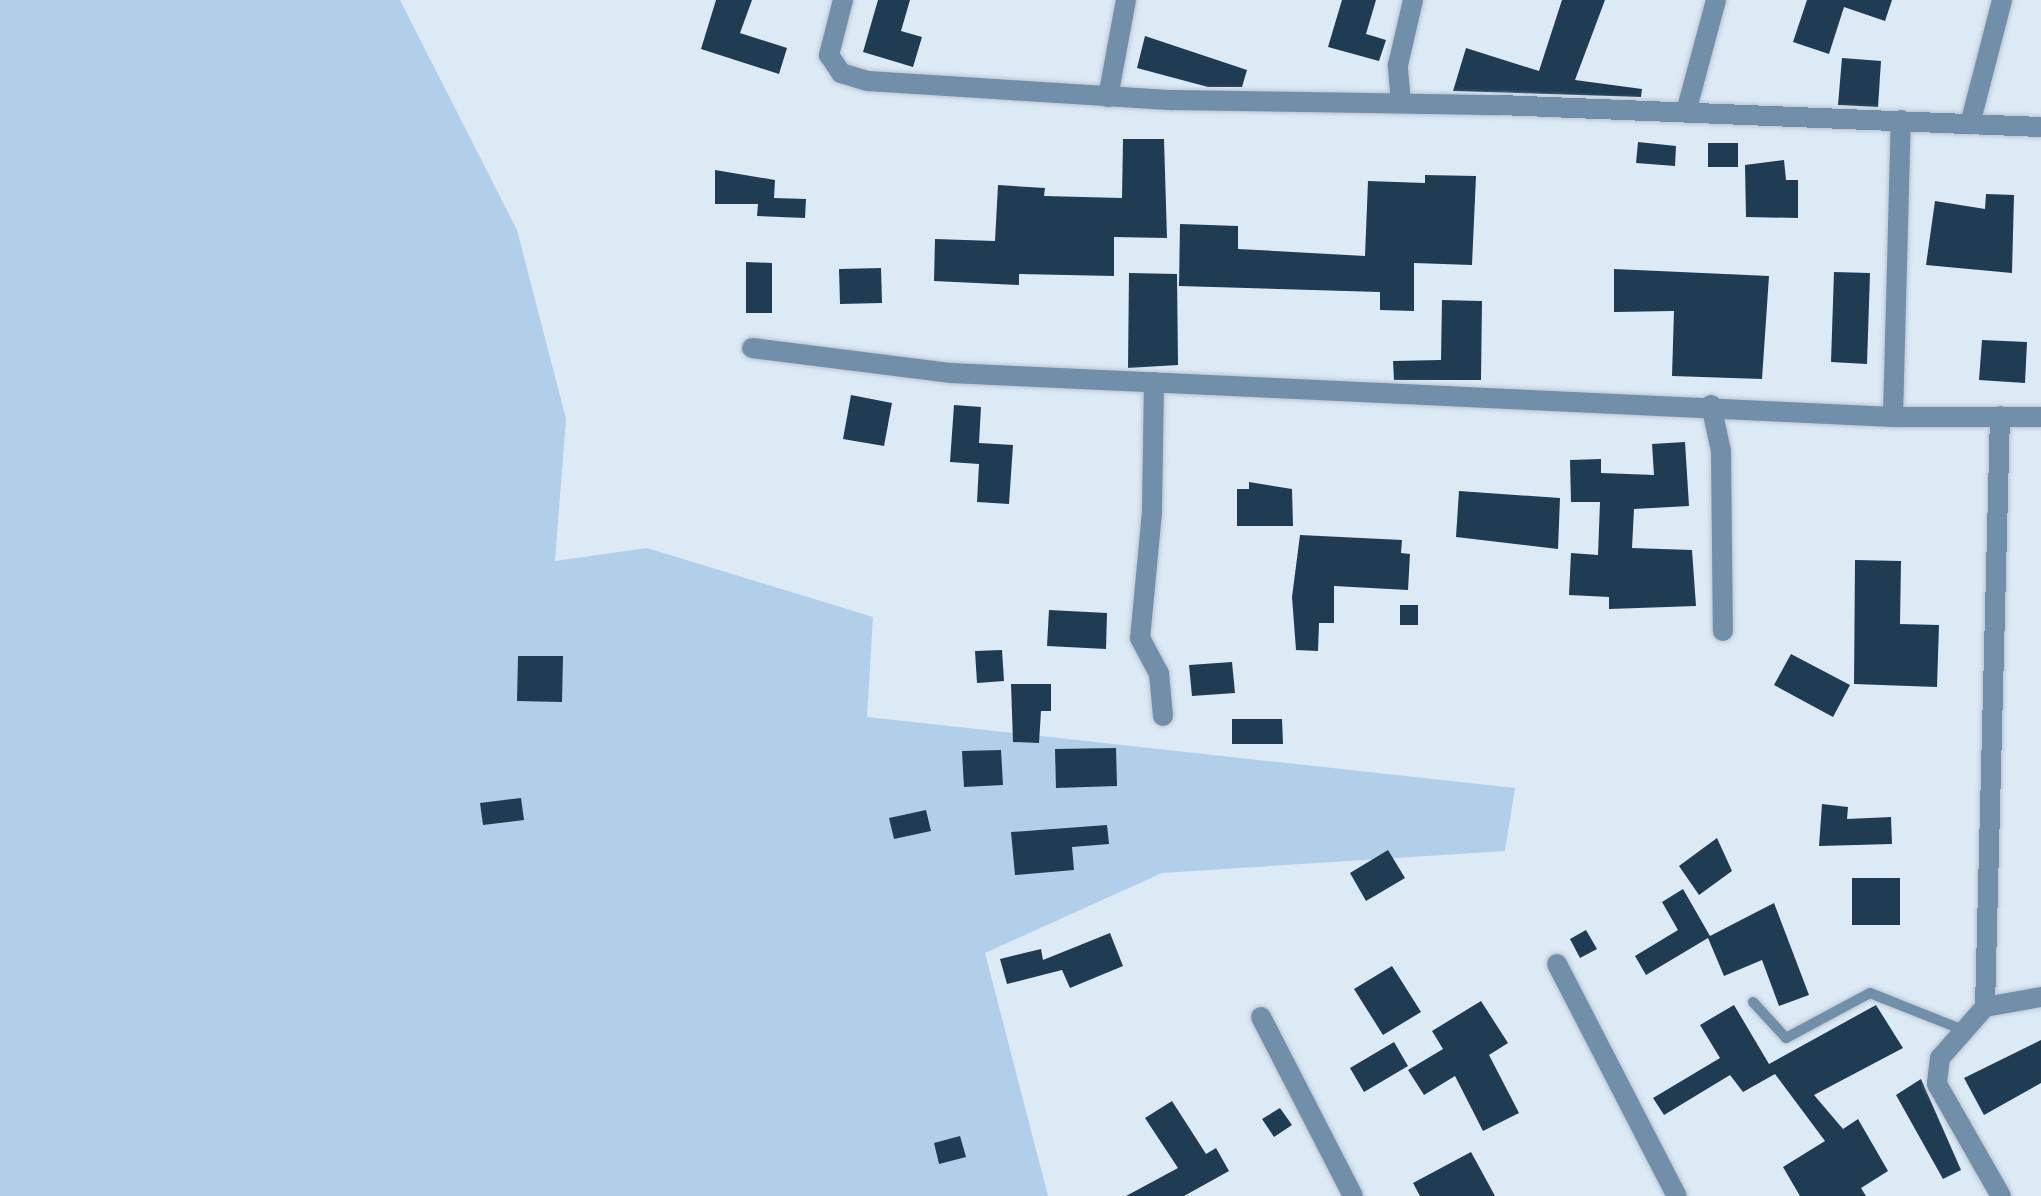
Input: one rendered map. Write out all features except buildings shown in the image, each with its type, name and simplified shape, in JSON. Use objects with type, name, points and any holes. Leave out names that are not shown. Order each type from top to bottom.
[{"type":"street","points":[[843,0],[829,55],[840,73],[868,81],[1108,97],[1686,112],[2041,128]]},
{"type":"street","points":[[1108,97],[1126,0]]},
{"type":"street","points":[[1401,103],[1398,65],[1413,0]]},
{"type":"street","points":[[1686,112],[1716,0]]},
{"type":"street","points":[[1970,124],[2002,0]]},
{"type":"street","points":[[1893,418],[1901,120]]},
{"type":"street","points":[[752,348],[951,373],[1711,405],[1893,418],[2041,417]]},
{"type":"street","points":[[1154,382],[1152,512],[1140,638],[1159,673],[1163,716]]},
{"type":"street","points":[[1711,405],[1721,452],[1723,631]]},
{"type":"street","points":[[1985,1006],[2000,416]]},
{"type":"street","points":[[1557,964],[1677,1196]]},
{"type":"street","points":[[2001,1196],[1937,1084],[1940,1058],[1961,1028],[1985,1006],[2041,997]]},
{"type":"street","points":[[1260,1017],[1353,1196]]},
{"type":"lane","points":[[1753,1002],[1786,1038],[1870,993],[1961,1028]]},
{"type":"shaded area","points":[[0,0],[400,0],[517,230],[566,419],[555,561],[647,548],[873,617],[867,717],[1515,788],[1505,851],[1162,873],[985,953],[1048,1196],[0,1196]]}]
